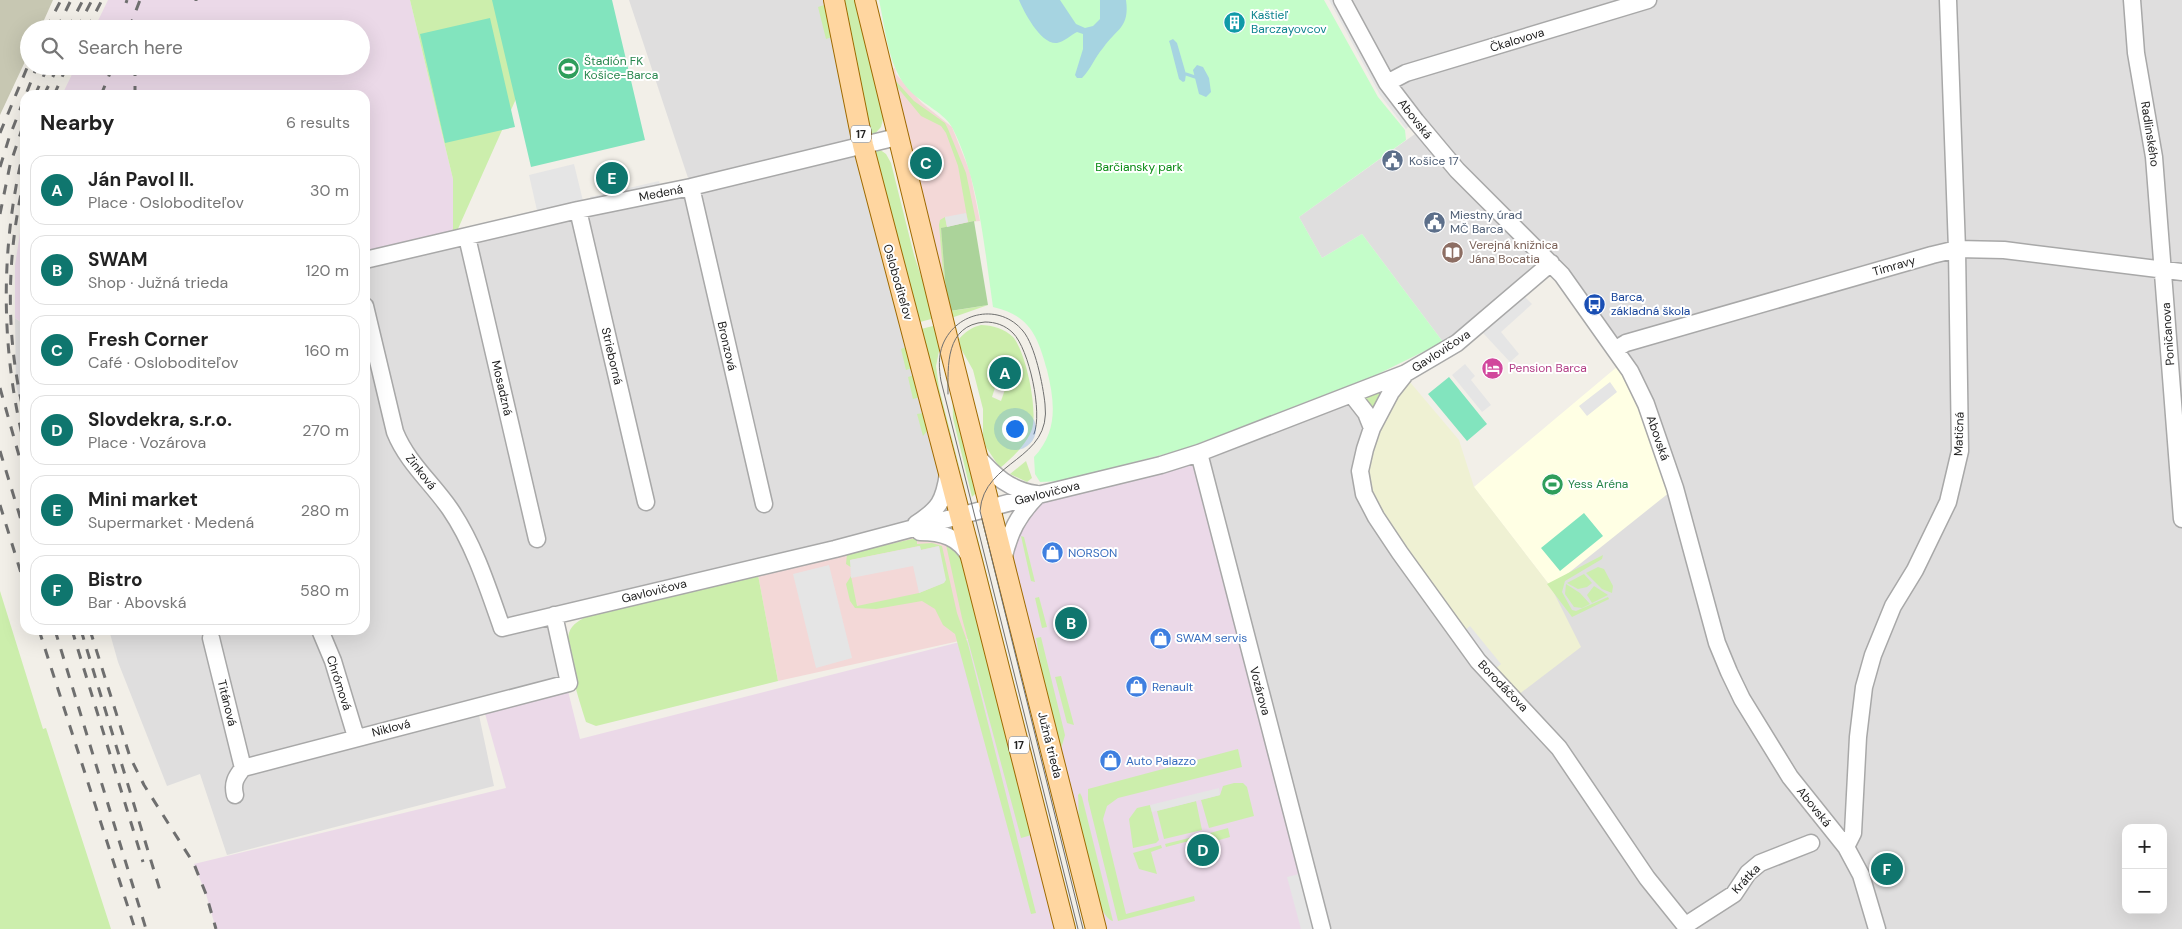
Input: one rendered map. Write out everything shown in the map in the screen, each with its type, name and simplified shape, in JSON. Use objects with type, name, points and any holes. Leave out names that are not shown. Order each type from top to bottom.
[{"type":"main road","name":"Osloboditeľov","points":[[834,0],[862,145],[972,561]]},
{"type":"main road","name":"17","points":[[865,0],[1003,560]]},
{"type":"main road","name":"Južná trieda","points":[[1003,560],[1096,929]]},
{"type":"main road","name":"17","points":[[972,561],[1065,929]]},
{"type":"street","name":"Abovská","points":[[1342,0],[1387,83],[1457,170],[1551,263],[1616,349],[1640,390],[1686,523],[1717,643],[1729,672],[1742,699],[1790,777],[1846,847],[1861,875],[1877,929]]},
{"type":"street","name":"Čkalovova","points":[[1387,83],[1406,73],[1648,0]]},
{"type":"street","name":"Matičná","points":[[1846,847],[1853,833],[1858,737],[1864,687],[1873,655],[1893,606],[1915,570],[1948,502],[1956,476],[1960,451],[1957,250],[1948,0]]},
{"type":"street","name":"Radlinského","points":[[2132,0],[2136,53],[2154,157],[2163,270]]},
{"type":"street","name":"Medená","points":[[370,259],[578,210],[691,187],[897,136]]},
{"type":"street","name":"Bronzová","points":[[691,187],[764,504]]},
{"type":"street","name":"Strieborná","points":[[578,210],[646,502]]},
{"type":"street","name":"Mosadzná","points":[[467,236],[537,540]]},
{"type":"street","name":"Timravy","points":[[1616,349],[1626,343],[1932,255],[1957,250],[2004,250],[2182,272]]},
{"type":"street","name":"Gavlovičova","points":[[502,628],[905,531],[1200,453],[1406,373],[1457,343],[1551,263]]},
{"type":"street","name":"Poničanova","points":[[2163,270],[2182,518]]},
{"type":"street","name":"Zinková","points":[[370,327],[400,446],[450,509],[462,530],[478,563],[502,628]]},
{"type":"street","name":"Borodáčova","points":[[1406,373],[1391,392],[1372,428],[1364,449],[1360,483],[1376,517],[1478,661],[1559,748],[1647,878],[1687,927]]},
{"type":"street","points":[[1352,395],[1366,413],[1372,428]]},
{"type":"street","name":"Vozárova","points":[[1200,453],[1322,929]]},
{"type":"street","points":[[977,456],[1004,483],[1023,492],[1038,495]]},
{"type":"street","points":[[905,531],[932,514],[939,506],[944,494],[948,474]]},
{"type":"street","points":[[1003,560],[1011,530],[1025,509],[1038,495]]},
{"type":"street","points":[[905,531],[934,532],[947,535],[964,547],[972,561]]},
{"type":"street","name":"Niklová","points":[[244,768],[356,737],[569,683],[554,615]]},
{"type":"street","name":"Chrómová","points":[[322,635],[333,661],[356,737]]},
{"type":"street","name":"Titánová","points":[[211,638],[244,768]]},
{"type":"street","points":[[235,795],[233,788],[236,776],[244,768]]},
{"type":"street","name":"Krátka","points":[[1687,927],[1734,894],[1748,873],[1760,863],[1811,843]]},
{"type":"shaded area","points":[[0,0],[53,0],[44,20],[20,20],[20,72],[0,115]]},
{"type":"shaded area","points":[[108,0],[410,0],[453,179],[453,240],[370,258],[370,90],[64,90],[72,75],[370,75],[370,20],[98,20]]},
{"type":"shaded area","points":[[629,0],[834,0],[946,489],[905,531],[833,540],[545,610],[562,682],[476,701],[494,786],[227,855],[200,774],[167,786],[118,662],[110,635],[370,635],[370,259],[691,187]]},
{"type":"shaded area","points":[[1329,0],[1335,0],[1385,92],[1409,126],[1406,129],[1380,95]]},
{"type":"shaded area","points":[[1342,0],[2182,0],[2182,929],[1322,929],[1199,453],[1352,395],[1551,587],[1651,418],[1544,256],[1458,332],[1443,342],[1362,234],[1322,258],[1299,217],[1422,129]]},
{"type":"shaded area","points":[[895,68],[896,74],[922,103],[952,127],[970,172],[980,221],[968,222],[946,292],[881,71]]},
{"type":"shaded area","points":[[574,164],[584,205],[538,215],[529,175]]},
{"type":"shaded area","points":[[659,181],[661,189],[592,205],[590,197]]},
{"type":"shaded area","points":[[966,213],[968,222],[947,227],[945,217]]},
{"type":"shaded area","points":[[20,233],[20,322],[15,318],[15,265]]},
{"type":"shaded area","points":[[1525,297],[1532,304],[1501,332],[1519,354],[1510,362],[1483,333]]},
{"type":"shaded area","points":[[15,318],[20,322],[20,401],[16,385]]},
{"type":"shaded area","points":[[1624,361],[1675,488],[1551,587],[1474,487]]},
{"type":"shaded area","points":[[1465,364],[1475,376],[1471,380],[1491,405],[1482,412],[1452,375]]},
{"type":"shaded area","points":[[1404,375],[1459,440],[1474,487],[1551,587],[1581,647],[1514,698],[1376,517],[1360,471]]},
{"type":"shaded area","points":[[1610,382],[1617,392],[1587,416],[1579,406]]},
{"type":"shaded area","points":[[1199,453],[1322,929],[1096,929],[1003,560],[1038,495]]},
{"type":"shaded area","points":[[905,531],[947,535],[991,634],[778,681],[758,575]]},
{"type":"shaded area","points":[[920,546],[921,550],[939,546],[946,580],[944,583],[919,593],[913,566],[851,578],[850,560]]},
{"type":"shaded area","points":[[829,565],[852,658],[816,668],[793,574]]},
{"type":"shaded area","points":[[1470,626],[1501,664],[1490,673],[1460,634]]},
{"type":"shaded area","points":[[991,634],[1065,929],[216,929],[206,894],[194,864],[506,788],[484,710],[567,687],[580,739]]},
{"type":"shaded area","points":[[1219,788],[1220,795],[1152,812],[1150,805]]},
{"type":"shaded area","points":[[1307,872],[1322,929],[1301,929],[1287,877]]},
{"type":"green space","points":[[410,0],[560,0],[453,240],[453,179]]},
{"type":"green space","name":"Štadión FK Košice-Barca","points":[[492,0],[612,0],[645,140],[531,167]]},
{"type":"green space","points":[[840,0],[857,0],[884,115],[881,127],[872,137]]},
{"type":"green space","name":"Barčiansky park","points":[[879,0],[1324,0],[1378,97],[1405,130],[1406,140],[1299,217],[1322,258],[1362,234],[1443,342],[1376,375],[1184,449],[1062,481],[1040,482],[1035,474],[1034,457],[1042,447],[1051,427],[1053,405],[1044,358],[1036,338],[1024,322],[1006,311],[993,307],[980,216],[962,150],[950,124],[911,92],[903,83],[889,49]]},
{"type":"green space","points":[[827,4],[835,36],[826,39],[818,7]]},
{"type":"green space","points":[[490,18],[515,127],[445,143],[420,34]]},
{"type":"green space","points":[[894,79],[914,101],[945,123],[966,173],[976,221],[968,222],[958,166],[946,133],[941,126],[921,116],[893,82]]},
{"type":"green space","points":[[879,149],[886,154],[891,163],[914,255],[935,318],[920,322],[874,152]]},
{"type":"green space","points":[[945,217],[947,227],[941,228],[946,292],[951,311],[988,305],[954,317],[951,316],[945,294],[939,225],[940,220]]},
{"type":"green space","points":[[974,221],[988,305],[950,311],[946,292],[941,228]]},
{"type":"green space","points":[[937,325],[940,346],[936,366],[939,388],[967,497],[921,329]]},
{"type":"green space","points":[[985,325],[998,328],[1013,337],[1018,344],[1030,382],[1033,420],[1030,435],[1019,450],[1000,468],[986,447],[983,435],[983,409],[973,370],[960,347],[959,339],[969,330]],"holes":[[[1002,366],[1012,369],[1001,401],[992,397]]]},
{"type":"green space","points":[[906,347],[912,368],[906,370],[901,349]]},
{"type":"green space","points":[[914,375],[920,397],[913,399],[908,377]]},
{"type":"green space","points":[[1449,377],[1487,424],[1467,441],[1428,394]]},
{"type":"green space","points":[[952,385],[976,493],[972,497],[953,418]]},
{"type":"green space","points":[[1384,389],[1375,410],[1359,398]]},
{"type":"green space","points":[[923,413],[928,430],[923,436],[917,414]]},
{"type":"green space","points":[[1026,461],[1032,478],[1027,482],[1010,474]]},
{"type":"green space","points":[[1584,513],[1603,536],[1560,571],[1541,548]]},
{"type":"green space","points":[[925,536],[941,542],[917,541],[917,544],[932,543],[942,546],[957,613],[968,644],[1036,913],[1031,914],[955,634],[943,625],[935,609],[922,601],[876,609],[855,608],[850,601],[846,584],[851,576],[857,606],[919,593],[943,583],[939,546],[921,550],[919,546],[850,560],[852,568],[846,564],[847,554]]},
{"type":"green space","points":[[977,536],[1076,929],[1072,929],[975,538]]},
{"type":"green space","points":[[1021,536],[1024,537],[1035,582],[1031,581]]},
{"type":"green space","points":[[945,540],[963,559],[1035,834],[1021,838],[962,618]]},
{"type":"green space","points":[[1603,555],[1602,559],[1565,581],[1562,592],[1572,610],[1576,611],[1608,597],[1609,599],[1572,617],[1547,584]]},
{"type":"green space","points":[[1598,567],[1604,569],[1613,586],[1612,593],[1602,589],[1586,573]]},
{"type":"green space","points":[[1584,574],[1592,583],[1587,587],[1578,589],[1567,583]]},
{"type":"green space","points":[[758,575],[778,681],[596,726],[586,722],[568,653],[569,633],[575,624],[589,615]]},
{"type":"green space","points":[[1566,584],[1580,593],[1590,604],[1582,608],[1574,607],[1565,594]]},
{"type":"green space","points":[[1594,586],[1608,595],[1592,603],[1587,595]]},
{"type":"green space","points":[[0,591],[43,729],[46,728],[111,929],[0,929]]},
{"type":"green space","points":[[1039,597],[1047,627],[1042,628],[1035,598]]},
{"type":"green space","points":[[1041,637],[1065,735],[1061,749],[1049,712],[1036,638]]},
{"type":"green space","points":[[1061,676],[1074,725],[1067,723],[1055,677]]},
{"type":"green space","points":[[1238,749],[1242,767],[1118,798],[1107,806],[1103,819],[1126,914],[1194,896],[1195,901],[1118,921],[1088,800],[1088,789]]},
{"type":"green space","points":[[1243,783],[1247,787],[1254,816],[1209,828],[1201,800],[1220,795],[1223,786]]},
{"type":"green space","points":[[1080,793],[1113,921],[1101,907],[1090,877],[1080,832],[1078,795]]},
{"type":"green space","points":[[1196,801],[1202,830],[1164,839],[1157,811]]},
{"type":"green space","points":[[1150,805],[1159,840],[1156,843],[1133,848],[1129,819],[1137,808]]},
{"type":"green space","points":[[1228,828],[1230,837],[1212,842],[1210,833]]},
{"type":"green space","points":[[1205,834],[1207,844],[1191,848],[1189,841],[1166,847],[1165,844]]},
{"type":"green space","points":[[1161,845],[1162,848],[1151,852],[1157,874],[1139,869],[1133,853]]},
{"type":"water","points":[[1019,0],[1060,0],[1076,24],[1085,28],[1093,26],[1100,19],[1100,0],[1126,0],[1127,9],[1126,17],[1121,27],[1082,78],[1077,78],[1075,75],[1083,49],[1083,34],[1077,32],[1057,43],[1045,39],[1034,27]]},
{"type":"water","points":[[1173,39],[1177,43],[1186,74],[1185,81],[1183,82],[1179,79],[1169,41]]},
{"type":"water","points":[[1197,65],[1203,67],[1209,78],[1211,92],[1206,97],[1199,94],[1193,70]]},
{"type":"waterway","points":[[1186,74],[1195,77]]},
{"type":"tram line","points":[[1078,929],[941,381],[939,362],[943,344],[958,324],[968,318],[980,315],[991,314],[1003,317],[1014,322],[1023,331],[1035,355],[1045,404],[1044,423],[1038,437],[1029,449],[993,480],[984,494],[980,511],[1083,929]]},
{"type":"tram line","points":[[948,394],[949,360],[956,339],[962,331],[972,325],[985,322],[1003,326],[1010,330],[1019,341],[1029,366],[1036,397],[1037,412],[1034,434]]},
{"type":"railway","points":[[51,20],[61,0]]},
{"type":"railway","points":[[61,20],[71,0]]},
{"type":"railway","points":[[73,20],[83,0]]},
{"type":"railway","points":[[82,20],[92,0]]},
{"type":"railway","points":[[92,20],[102,0]]},
{"type":"railway","points":[[132,20],[140,0]]},
{"type":"railway","points":[[0,133],[24,75]]},
{"type":"railway","points":[[28,90],[34,75]]},
{"type":"railway","points":[[37,90],[44,75]]},
{"type":"railway","points":[[46,90],[54,75]]},
{"type":"railway","points":[[56,90],[63,75]]},
{"type":"railway","points":[[103,90],[109,75]]},
{"type":"railway","points":[[135,75],[135,90]]},
{"type":"railway","points":[[0,167],[20,110]]},
{"type":"railway","points":[[0,214],[10,165],[20,135]]},
{"type":"railway","points":[[20,168],[11,220],[6,296],[11,372],[20,424]]},
{"type":"railway","points":[[20,201],[14,236],[10,296],[14,357],[20,396]]},
{"type":"railway","points":[[0,388],[20,459]]},
{"type":"railway","points":[[0,451],[20,517]]},
{"type":"railway","points":[[0,505],[20,570]]},
{"type":"railway","points":[[41,635],[135,929]]},
{"type":"railway","points":[[57,635],[146,929]]},
{"type":"railway","points":[[74,635],[143,862]]},
{"type":"railway","points":[[83,635],[162,897]]},
{"type":"railway","points":[[92,635],[130,757],[144,785],[194,864],[206,894],[216,929]]},
{"type":"place","name":"Kaštieľ Barczayovcov","points":[[1235,22]]},
{"type":"place","name":"Štadión FK Košice-Barca","points":[[568,68]]},
{"type":"place","name":"Košice 17","points":[[1393,161]]},
{"type":"place","name":"Fresh Corner","points":[[926,163]]},
{"type":"place","name":"Mini market","points":[[612,178]]},
{"type":"place","name":"Miestny úrad MČ Barca","points":[[1434,222]]},
{"type":"place","name":"Verejná knižnica Jána Bocatia","points":[[1453,252]]},
{"type":"place","name":"Barca, základná škola","points":[[1595,304]]},
{"type":"place","name":"Pension Barca","points":[[1493,368]]},
{"type":"place","name":"Ján Pavol II.","points":[[1005,373]]},
{"type":"place","name":"Yess Aréna","points":[[1552,484]]},
{"type":"place","name":"NORSON","points":[[1052,553]]},
{"type":"place","name":"SWAM","points":[[1071,623]]},
{"type":"place","name":"SWAM servis","points":[[1160,638]]},
{"type":"place","name":"Renault","points":[[1136,687]]},
{"type":"place","name":"Auto Palazzo","points":[[1110,761]]},
{"type":"place","name":"Slovdekra, s.r.o.","points":[[1203,850]]},
{"type":"place","name":"Bistro","points":[[1887,869]]}]
